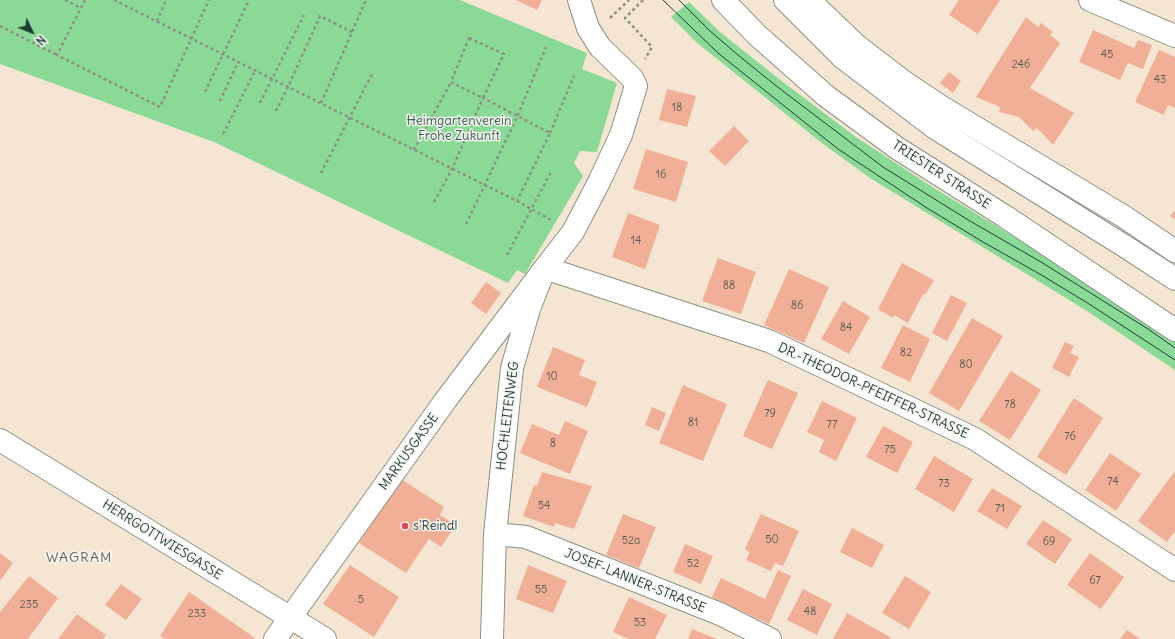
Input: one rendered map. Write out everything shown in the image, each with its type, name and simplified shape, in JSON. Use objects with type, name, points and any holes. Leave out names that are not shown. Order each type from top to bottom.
[{"type":"street","name":"HOCHLEITENWEG","points":[[492,639],[495,534],[512,368],[529,309],[545,268],[573,232],[599,182],[621,135],[636,86],[632,78],[600,47],[588,28],[579,0]]},
{"type":"street","name":"TRIESTER STRASSE","points":[[723,0],[757,35],[826,96],[897,148],[1012,221],[1175,330]]},
{"type":"street","points":[[785,0],[842,57],[935,128],[1175,279]]},
{"type":"street","points":[[809,0],[856,45],[904,82],[940,106],[1123,216],[1175,251]]},
{"type":"street","points":[[1090,0],[1175,36]]},
{"type":"street","name":"DR.-THEODOR-PFEIFFER-STRASSE","points":[[545,268],[769,341],[975,440],[1175,570]]},
{"type":"street","name":"MARKUSGASSE","points":[[275,639],[445,401],[545,268]]},
{"type":"street","name":"HERRGOTTWIESGASSE","points":[[0,440],[325,639]]},
{"type":"street","name":"JOSEF-LANNER-STRASSE","points":[[495,534],[526,537],[720,614],[770,639]]},
{"type":"path","points":[[65,0],[81,8]]},
{"type":"path","points":[[57,55],[85,0]]},
{"type":"path","points":[[114,0],[517,201],[573,232]]},
{"type":"path","points":[[157,21],[166,0]]},
{"type":"path","points":[[0,26],[160,107],[208,0]]},
{"type":"path","points":[[205,92],[249,0]]},
{"type":"path","points":[[321,103],[366,0]]},
{"type":"path","points":[[608,20],[629,0]]},
{"type":"path","points":[[638,56],[644,61],[652,47],[625,18],[643,0]]},
{"type":"path","points":[[260,103],[304,15]]},
{"type":"path","points":[[276,111],[320,16],[352,32]]},
{"type":"path","points":[[414,150],[450,82],[469,38],[504,54],[452,169],[434,202]]},
{"type":"path","points":[[466,224],[518,115],[546,47]]},
{"type":"path","points":[[220,101],[238,62]]},
{"type":"path","points":[[223,134],[255,71]]},
{"type":"path","points":[[321,173],[372,74]]},
{"type":"path","points":[[517,201],[550,132],[574,76]]},
{"type":"path","points":[[450,82],[550,132]]},
{"type":"path","points":[[506,255],[552,170]]},
{"type":"green space","name":"Heimgartenverein Frohe Zukunft","points":[[0,0],[460,0],[587,53],[582,69],[617,83],[597,152],[580,151],[574,163],[583,176],[525,274],[517,270],[508,283],[214,142],[0,64]]},
{"type":"green space","points":[[689,2],[720,32],[856,137],[934,188],[1103,291],[1175,339],[1175,370],[1087,311],[870,178],[822,143],[696,42],[671,17]]},
{"type":"building","points":[[516,0],[542,0],[537,10]]},
{"type":"building","points":[[959,0],[1000,0],[978,34],[949,15]]},
{"type":"building","points":[[1026,17],[1038,27],[1041,23],[1053,32],[1050,35],[1060,43],[1030,88],[1074,113],[1053,145],[1037,128],[1033,131],[1019,117],[999,112],[1000,107],[976,97]]},
{"type":"building","points":[[1093,30],[1134,48],[1138,40],[1152,45],[1143,69],[1128,63],[1120,80],[1079,62]]},
{"type":"building","points":[[1159,50],[1175,57],[1175,108],[1168,105],[1164,115],[1135,102]]},
{"type":"building","points":[[949,72],[961,81],[953,93],[940,83]]},
{"type":"building","points":[[667,89],[696,96],[687,127],[659,120]]},
{"type":"building","points":[[734,126],[749,141],[725,166],[709,151]]},
{"type":"building","points":[[646,149],[688,162],[676,202],[633,189]]},
{"type":"building","points":[[1175,210],[1175,220],[1170,216]]},
{"type":"building","points":[[628,213],[660,225],[645,269],[612,257]]},
{"type":"building","points":[[718,258],[756,272],[741,314],[702,301]]},
{"type":"building","points":[[902,263],[934,280],[925,295],[923,294],[908,323],[894,315],[893,318],[878,309]]},
{"type":"building","points":[[789,269],[829,287],[804,343],[764,325]]},
{"type":"building","points":[[486,282],[501,293],[486,314],[471,303]]},
{"type":"building","points":[[951,295],[967,303],[947,341],[932,333]]},
{"type":"building","points":[[843,301],[870,317],[849,354],[821,339]]},
{"type":"building","points":[[972,318],[1003,336],[959,411],[929,393]]},
{"type":"building","points":[[903,325],[930,339],[910,382],[881,368]]},
{"type":"building","points":[[1065,342],[1074,346],[1070,353],[1079,357],[1069,377],[1052,368]]},
{"type":"building","points":[[553,347],[585,360],[579,375],[597,382],[587,407],[537,387]]},
{"type":"building","points":[[1011,371],[1041,390],[1010,440],[979,421]]},
{"type":"building","points":[[768,380],[798,393],[772,449],[743,436]]},
{"type":"building","points":[[683,385],[727,404],[703,461],[659,443]]},
{"type":"building","points":[[1074,398],[1103,418],[1066,475],[1037,457]]},
{"type":"building","points":[[822,401],[857,418],[836,461],[819,452],[824,440],[807,432]]},
{"type":"building","points":[[652,407],[666,413],[659,431],[645,425]]},
{"type":"building","points":[[565,421],[588,431],[570,474],[520,453],[532,424],[559,435]]},
{"type":"building","points":[[883,426],[913,442],[897,473],[866,457]]},
{"type":"building","points":[[1110,453],[1141,474],[1116,511],[1085,490]]},
{"type":"building","points":[[934,456],[973,479],[954,512],[915,489]]},
{"type":"building","points":[[1175,471],[1175,531],[1167,542],[1138,521]]},
{"type":"building","points":[[542,472],[592,486],[574,529],[555,523],[554,527],[523,516],[534,485],[537,486]]},
{"type":"building","points":[[401,479],[444,507],[440,515],[456,525],[441,547],[429,539],[406,573],[359,543]]},
{"type":"building","points":[[992,488],[1022,506],[1007,529],[977,511]]},
{"type":"building","points":[[623,514],[656,527],[639,568],[606,555]]},
{"type":"building","points":[[761,514],[799,531],[783,566],[775,563],[771,571],[746,560],[750,552],[745,549]]},
{"type":"building","points":[[1043,520],[1072,539],[1055,564],[1026,544]]},
{"type":"building","points":[[852,528],[884,545],[872,568],[840,552]]},
{"type":"building","points":[[685,544],[713,556],[701,584],[673,572]]},
{"type":"building","points":[[0,553],[13,563],[0,581]]},
{"type":"building","points":[[1090,553],[1124,577],[1101,609],[1067,585]]},
{"type":"building","points":[[350,565],[399,597],[374,637],[323,604]]},
{"type":"building","points":[[528,565],[567,581],[553,613],[516,599]]},
{"type":"building","points":[[778,570],[791,576],[769,624],[712,597],[721,578],[765,599]]},
{"type":"building","points":[[29,576],[58,598],[28,639],[0,639],[0,612]]},
{"type":"building","points":[[905,576],[931,592],[909,629],[882,613]]},
{"type":"building","points":[[121,584],[142,599],[126,620],[105,605]]},
{"type":"building","points":[[803,589],[832,604],[817,635],[787,620]]},
{"type":"building","points":[[189,592],[255,638],[164,639],[160,636]]},
{"type":"building","points":[[629,597],[667,615],[655,639],[628,639],[613,632]]},
{"type":"building","points":[[847,613],[890,637],[889,639],[833,639]]},
{"type":"building","points":[[77,614],[106,635],[103,639],[58,639]]},
{"type":"building","points":[[692,629],[717,639],[688,639]]},
{"type":"building","points":[[1127,630],[1140,639],[1120,639]]},
{"type":"tram line","points":[[663,0],[718,53],[838,149],[927,208],[1086,302],[1175,360]]},
{"type":"tram line","points":[[679,0],[710,31],[738,55],[883,167],[970,221],[1041,262],[1148,329],[1175,348]]},
{"type":"place","name":"s'Reindl","points":[[405,526]]},
{"type":"district","name":"WAGRAM","points":[[79,558]]}]
